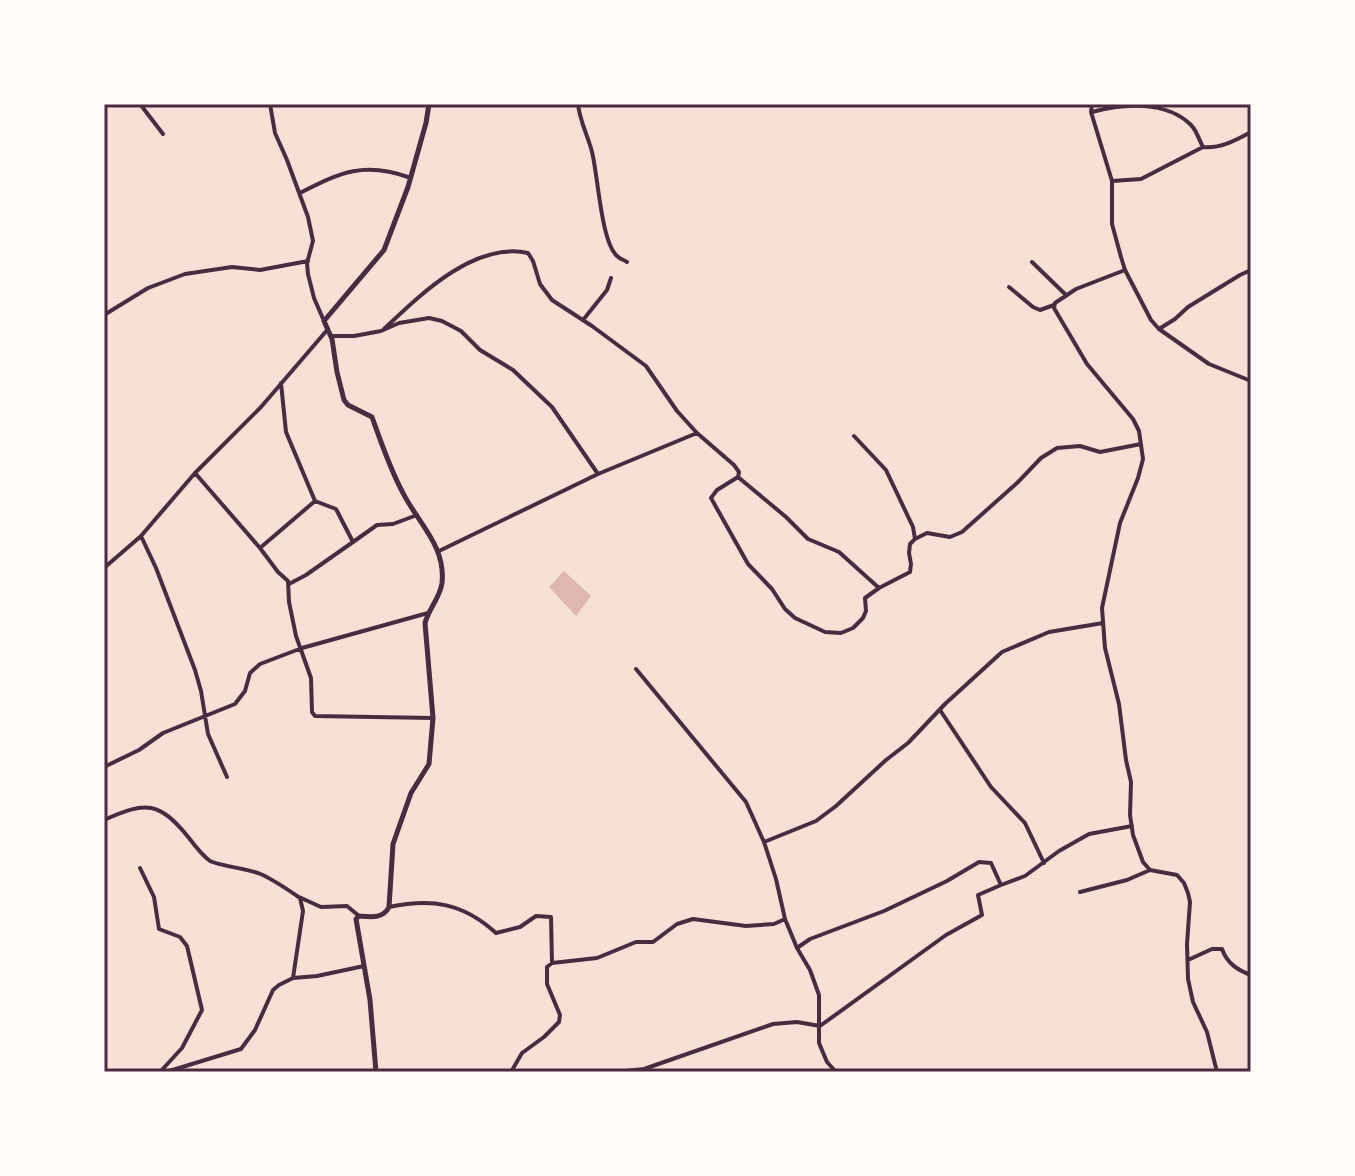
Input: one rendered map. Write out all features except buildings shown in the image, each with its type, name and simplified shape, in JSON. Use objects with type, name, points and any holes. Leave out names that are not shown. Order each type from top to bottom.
[{"type":"main road","points":[[376,1072],[370,1000],[356,919],[359,916],[381,916],[389,907],[393,844],[411,793],[429,764],[433,718],[425,623],[442,582],[439,551],[403,494],[372,417],[344,400],[331,336],[324,321],[384,250],[411,178],[429,104]]},
{"type":"street","points":[[140,104],[163,134]]},
{"type":"street","points":[[270,104],[275,133],[308,217],[313,241],[308,261],[310,286],[324,321]]},
{"type":"street","points":[[578,104],[592,152],[609,244],[615,255],[627,262]]},
{"type":"street","points":[[1092,104],[1091,112],[1112,181],[1112,224],[1125,270],[1151,320],[1209,364],[1251,381]]},
{"type":"street","points":[[1091,112],[1147,106],[1170,111],[1193,127],[1203,147]]},
{"type":"street","points":[[1112,181],[1141,179],[1203,147],[1222,145],[1251,132]]},
{"type":"street","points":[[300,193],[338,174],[357,170],[389,170],[411,178]]},
{"type":"street","points":[[384,329],[446,275],[493,254],[515,250],[528,253],[540,284],[552,300],[646,366],[677,411],[737,468],[738,477],[808,539],[839,552],[879,588]]},
{"type":"street","points":[[104,315],[148,288],[185,274],[232,267],[260,270],[308,261]]},
{"type":"street","points":[[1032,262],[1066,295]]},
{"type":"street","points":[[1009,287],[1040,310],[1054,305],[1084,285],[1125,270]]},
{"type":"street","points":[[1159,329],[1188,307],[1251,270]]},
{"type":"street","points":[[583,320],[607,290],[611,278]]},
{"type":"street","points":[[1054,305],[1087,364],[1133,419],[1139,431],[1143,459],[1120,523],[1102,608],[1105,648],[1119,704],[1131,782],[1133,835],[1143,862],[1150,870]]},
{"type":"street","points":[[331,336],[354,336],[429,318],[442,321],[461,331],[480,350],[513,370],[552,407],[598,474]]},
{"type":"street","points":[[104,568],[141,536],[195,473],[261,407],[328,329]]},
{"type":"street","points":[[281,383],[286,432],[315,501],[336,509],[353,542]]},
{"type":"street","points":[[439,551],[598,474],[697,433]]},
{"type":"street","points":[[854,436],[886,470],[913,527],[915,539]]},
{"type":"street","points":[[738,477],[717,490],[711,498],[748,564],[795,618],[825,632],[841,633],[853,628],[863,618],[865,598],[910,572],[910,544],[915,539],[927,533],[950,537],[962,532],[1041,458],[1057,448],[1080,446],[1100,452],[1141,444]]},
{"type":"street","points":[[195,473],[278,572],[287,578],[296,636],[311,678],[312,712],[315,716],[433,718]]},
{"type":"street","points":[[260,548],[315,501]]},
{"type":"street","points":[[289,584],[377,525],[393,524],[417,515]]},
{"type":"street","points":[[141,536],[195,670],[208,734],[227,777]]},
{"type":"street","points":[[104,767],[139,750],[163,733],[235,704],[245,691],[250,673],[260,664],[302,648],[428,613]]},
{"type":"street","points":[[764,842],[816,821],[908,743],[1002,652],[1049,632],[1103,623]]},
{"type":"street","points":[[636,669],[746,802],[764,842],[785,919],[819,995],[819,1043],[827,1062],[836,1072]]},
{"type":"street","points":[[940,710],[991,787],[1025,823],[1044,863]]},
{"type":"street","points":[[104,820],[145,807],[159,810],[172,818],[211,862],[261,874],[321,907],[347,906],[359,916]]},
{"type":"street","points":[[615,1072],[644,1069],[773,1024],[797,1022],[820,1026],[946,935],[982,915],[978,895],[1025,876],[1089,834],[1132,826]]},
{"type":"street","points":[[797,948],[810,939],[870,917],[947,881],[979,862],[991,863],[1001,885]]},
{"type":"street","points":[[140,868],[154,897],[159,929],[180,937],[187,946],[202,1010],[182,1048],[160,1072]]},
{"type":"street","points":[[1080,892],[1127,880],[1150,870],[1177,875],[1184,883],[1190,902],[1188,979],[1217,1072]]},
{"type":"street","points":[[293,978],[303,911],[298,896]]},
{"type":"street","points":[[389,907],[449,905],[479,917],[496,933],[520,927],[536,916],[551,917],[552,963]]},
{"type":"street","points":[[511,1072],[522,1053],[559,1022],[560,1015],[547,984],[547,967],[552,963],[597,958],[636,942],[653,942],[677,924],[693,919],[746,926],[774,924],[785,919]]},
{"type":"street","points":[[1188,960],[1212,949],[1222,949],[1231,964],[1251,975]]},
{"type":"street","points":[[166,1072],[241,1049],[255,1030],[273,990],[279,985],[293,978],[364,966]]},
{"type":"shaded area","points":[[564,571],[591,596],[576,616],[549,587]]}]
